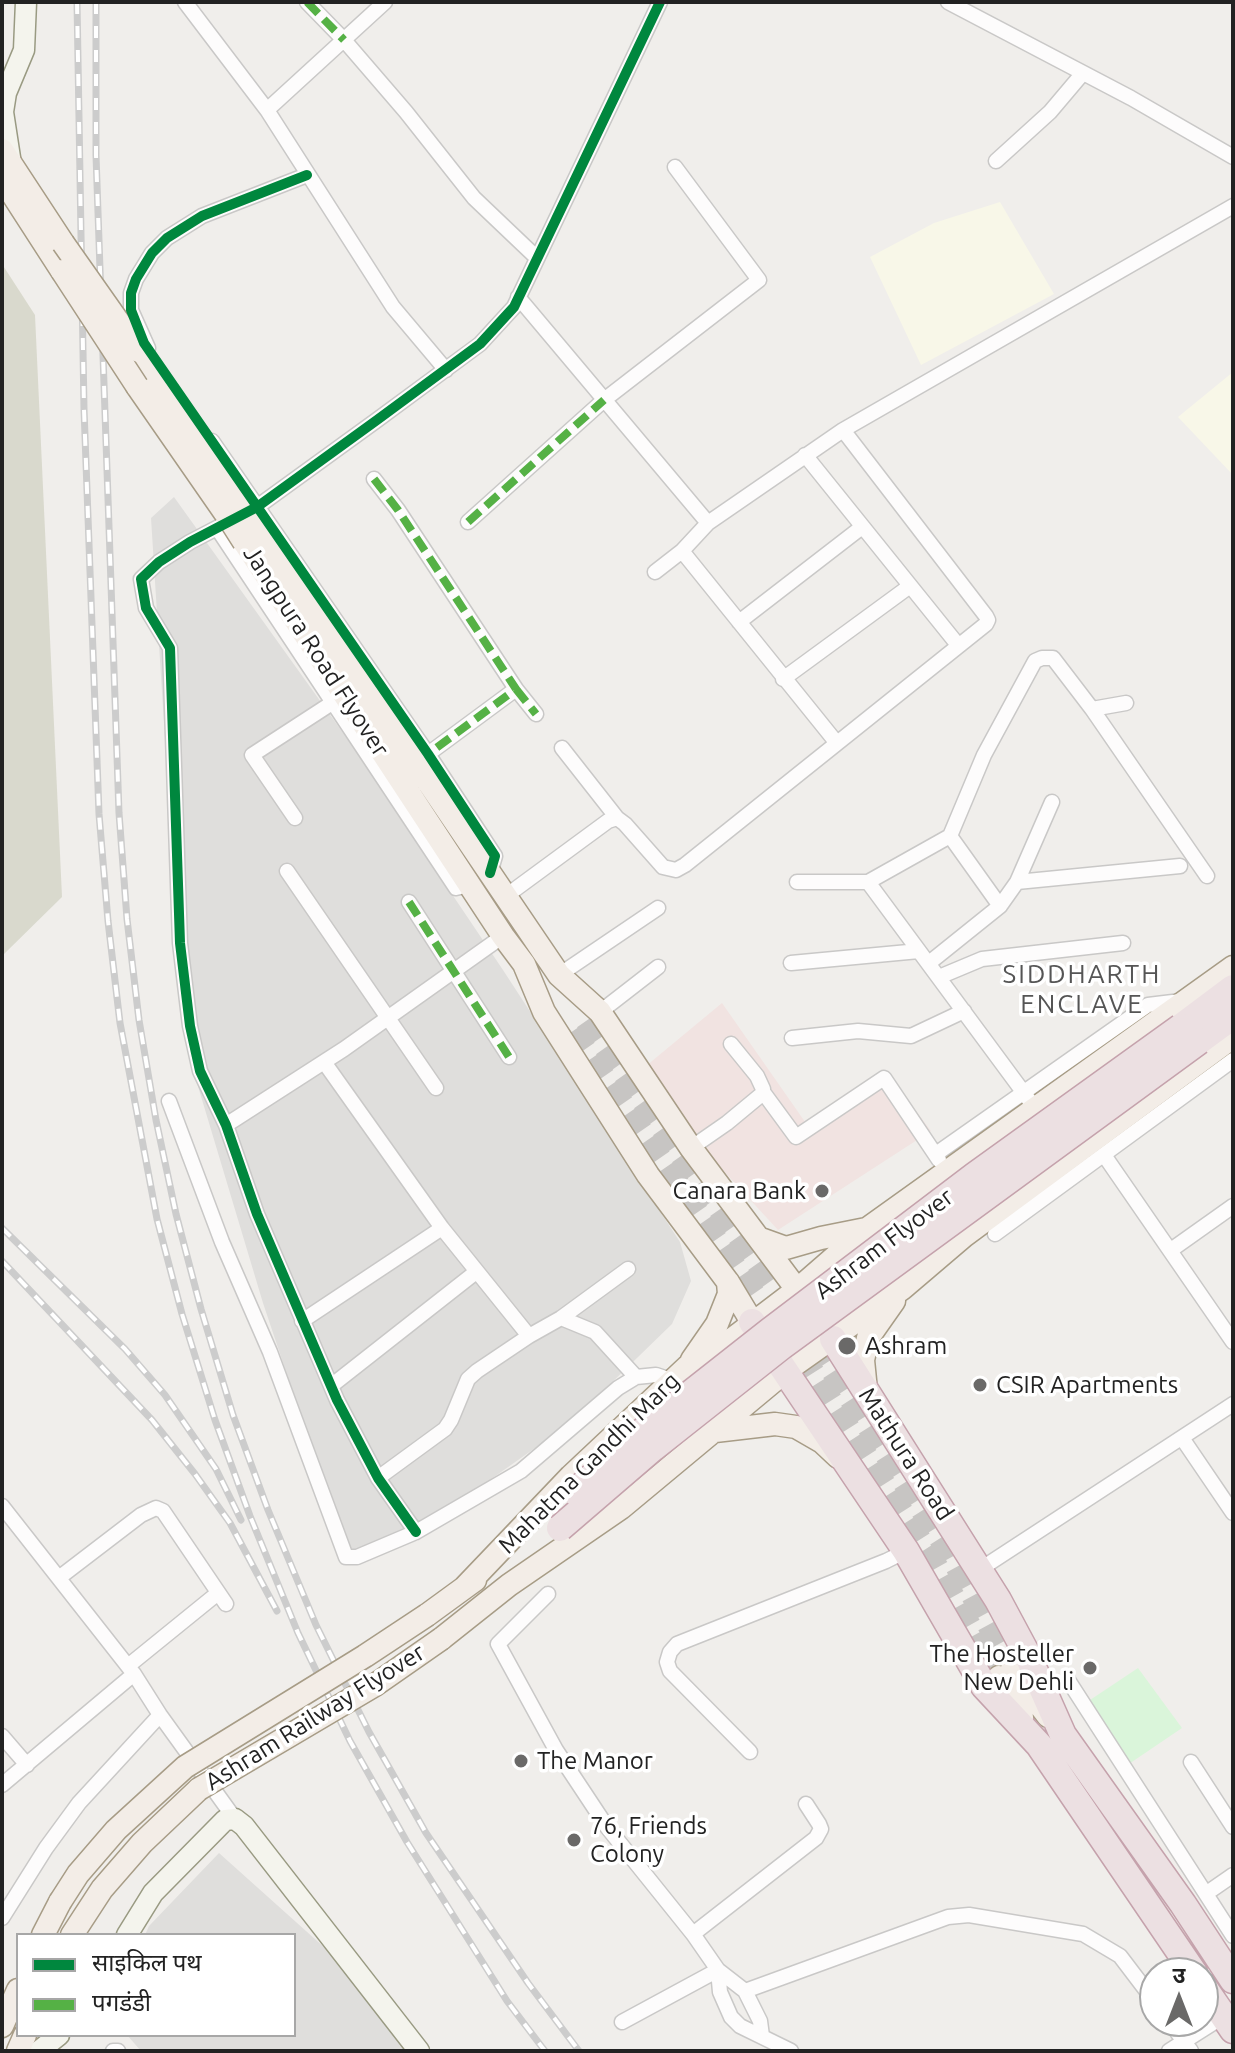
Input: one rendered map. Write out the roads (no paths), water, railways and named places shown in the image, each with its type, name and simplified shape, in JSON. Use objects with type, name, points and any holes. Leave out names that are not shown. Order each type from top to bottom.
[{"type":"highway","name":"Ashram Flyover","points":[[554,1522],[643,1431],[770,1331],[974,1176],[1233,988]]},
{"type":"highway","name":"Ashram Flyover","points":[[554,1522],[782,1346],[1233,1016]]},
{"type":"highway","name":"Mathura Road","points":[[752,1322],[906,1551],[984,1686],[1051,1740],[1183,1904],[1233,1980]]},
{"type":"highway","name":"Mathura Road","points":[[833,1339],[979,1570],[1028,1656],[1051,1740],[1184,1957]]},
{"type":"main road","name":"Jangpura Road Flyover","points":[[5,164],[139,351],[485,866]]},
{"type":"main road","name":"Jangpura Road Flyover","points":[[5,164],[464,878]]},
{"type":"main road","name":"Mathura Road","points":[[485,866],[559,975],[586,1021],[691,1148],[833,1339]]},
{"type":"main road","name":"Mathura Road","points":[[464,878],[524,964],[544,1012],[640,1162],[728,1282],[752,1322]]},
{"type":"main road","points":[[524,964],[586,1021]]},
{"type":"main road","name":"Mahatma Gandhi Marg","points":[[465,1587],[571,1476],[679,1374],[731,1340],[798,1289],[936,1171],[1030,1100],[1186,1001],[1233,967]]},
{"type":"main road","name":"Mahatma Gandhi Marg","points":[[509,1585],[621,1508],[787,1370],[903,1288],[964,1236],[1233,1037]]},
{"type":"main road","points":[[936,1171],[964,1236]]},
{"type":"main road","points":[[758,1238],[786,1248],[867,1229],[903,1288],[868,1338],[863,1360],[866,1391]]},
{"type":"main road","points":[[728,1282],[729,1294],[717,1324],[679,1374],[714,1432],[775,1424],[796,1427],[822,1442],[852,1471]]},
{"type":"main road","name":"Mahatma Gandhi Marg","points":[[509,1585],[554,1522]]},
{"type":"main road","name":"Mahatma Gandhi Marg","points":[[465,1587],[554,1522]]},
{"type":"main road","name":"Ashram Railway Flyover","points":[[73,1933],[102,1889],[142,1843],[199,1789],[375,1685],[441,1639],[509,1585]]},
{"type":"main road","name":"Ashram Railway Flyover","points":[[44,1933],[78,1874],[116,1830],[185,1767],[427,1615],[465,1587]]},
{"type":"main road","points":[[1006,1673],[1051,1740]]},
{"type":"main road","points":[[2,2026],[16,1994]]},
{"type":"street","points":[[5,164],[3,112],[6,93],[24,50],[26,2]]},
{"type":"street","points":[[185,2],[267,110],[393,307],[446,370]]},
{"type":"street","points":[[307,2],[344,40],[474,198],[537,258]]},
{"type":"street","points":[[267,110],[385,2]]},
{"type":"street","points":[[948,2],[1233,157]]},
{"type":"street","points":[[416,1532],[378,1478],[331,1386],[257,1214],[226,1125],[200,1071],[190,1026],[178,913],[170,648],[146,608],[141,579],[159,562],[257,507],[446,370],[480,344],[514,307],[658,3]]},
{"type":"street","points":[[996,161],[1050,112],[1083,73]]},
{"type":"street","points":[[468,522],[604,400],[759,280],[675,167]]},
{"type":"street","points":[[307,175],[223,207],[182,227],[152,253],[136,279],[131,293],[131,310],[144,343],[495,856],[485,866]]},
{"type":"street","points":[[655,572],[682,551],[708,523],[843,430],[1233,206]]},
{"type":"street","points":[[518,297],[708,523]]},
{"type":"street","points":[[562,748],[617,818],[663,867],[676,870],[988,620],[843,430]]},
{"type":"street","points":[[805,455],[958,645]]},
{"type":"street","points":[[374,479],[398,510],[479,636],[536,714]]},
{"type":"street","points":[[739,622],[862,527]]},
{"type":"street","points":[[217,528],[456,888],[464,878]]},
{"type":"street","points":[[682,551],[836,742]]},
{"type":"street","points":[[783,679],[910,586]]},
{"type":"street","points":[[797,882],[868,882],[950,836],[984,755],[1035,661],[1042,658],[1053,658],[1092,709],[1207,876]]},
{"type":"street","points":[[428,754],[516,689]]},
{"type":"street","points":[[295,818],[252,755],[332,703]]},
{"type":"street","points":[[1092,709],[1126,703]]},
{"type":"street","points":[[929,963],[1000,906],[1017,882],[1052,802]]},
{"type":"street","points":[[506,896],[608,821],[617,818]]},
{"type":"street","points":[[950,836],[1000,906]]},
{"type":"street","points":[[1017,882],[1180,866]]},
{"type":"street","points":[[287,871],[436,1088]]},
{"type":"street","points":[[868,882],[1030,1100]]},
{"type":"street","points":[[409,902],[509,1057]]},
{"type":"street","points":[[559,975],[658,908]]},
{"type":"street","points":[[226,1125],[324,1062],[503,936]]},
{"type":"street","points":[[939,977],[982,959],[1123,943]]},
{"type":"street","points":[[791,963],[919,951]]},
{"type":"street","points":[[586,1021],[658,967]]},
{"type":"street","points":[[792,1038],[858,1031],[911,1036],[964,1011]]},
{"type":"street","points":[[731,1044],[757,1076],[763,1092],[796,1137],[884,1078],[936,1171]]},
{"type":"street","points":[[995,1234],[1233,1060]]},
{"type":"street","points":[[324,1062],[442,1228],[529,1336]]},
{"type":"street","points":[[691,1148],[758,1100],[763,1092]]},
{"type":"street","points":[[169,1101],[222,1242],[270,1352],[346,1557],[357,1557],[416,1532],[521,1471],[618,1388],[636,1377],[679,1374]]},
{"type":"street","points":[[1104,1155],[1171,1250],[1227,1321],[1233,1342]]},
{"type":"street","points":[[1171,1250],[1233,1206]]},
{"type":"street","points":[[302,1321],[442,1228]]},
{"type":"street","points":[[378,1478],[445,1429],[468,1379],[477,1371],[561,1318],[628,1269]]},
{"type":"street","points":[[331,1386],[476,1272]]},
{"type":"street","points":[[561,1318],[595,1332],[636,1377]]},
{"type":"street","points":[[979,1570],[1233,1404]]},
{"type":"street","points":[[1182,1438],[1233,1513]]},
{"type":"street","points":[[2,1506],[131,1670],[235,1819],[244,1826],[419,2051]]},
{"type":"street","points":[[2,1785],[131,1670],[222,1598],[163,1511],[156,1508],[141,1515],[60,1577]]},
{"type":"street","points":[[750,1752],[670,1671],[667,1662],[670,1652],[677,1644],[906,1551]]},
{"type":"street","points":[[548,1594],[498,1644],[556,1750],[607,1827],[718,1970],[745,1991],[760,2021],[762,2036]]},
{"type":"street","points":[[1068,1680],[1233,1936]]},
{"type":"street","points":[[3,1912],[79,1803],[160,1715]]},
{"type":"street","points":[[2,1736],[27,1765]]},
{"type":"street","points":[[1191,1762],[1233,1827]]},
{"type":"street","points":[[693,1934],[816,1838],[821,1829],[806,1804]]},
{"type":"street","points":[[128,1933],[153,1893],[225,1820],[235,1819]]},
{"type":"street","points":[[1207,1893],[1233,1875]]},
{"type":"street","points":[[745,1991],[948,1917],[969,1915],[1083,1934],[1120,1956],[1139,1981]]},
{"type":"street","points":[[622,2022],[718,1970]]},
{"type":"street","points":[[718,1970],[720,1992],[731,2017],[740,2026],[791,2051]]},
{"type":"street","points":[[1169,2051],[1188,2046],[1228,2023]]},
{"type":"street","points":[[39,2051],[56,2037]]},
{"type":"tunnel","points":[[586,1021],[821,1354],[950,1555],[1012,1669]]},
{"type":"tunnel","points":[[573,1031],[762,1305],[807,1362],[934,1561],[999,1677]]},
{"type":"railway","points":[[77,2],[84,409],[99,814],[120,1023],[157,1219],[215,1420],[298,1633],[350,1741],[407,1842],[507,2001],[545,2051]]},
{"type":"railway","points":[[96,2],[96,155],[119,813],[139,1020],[176,1214],[233,1415],[316,1625],[369,1732],[426,1833],[528,1983],[579,2051]]},
{"type":"railway","points":[[2,1228],[125,1349],[165,1395],[216,1469],[241,1520]]},
{"type":"railway","points":[[2,1261],[152,1420],[195,1474],[230,1523],[277,1611]]},
{"type":"place","name":"Canara Bank","points":[[822,1191]]},
{"type":"place","name":"Ashram","points":[[847,1346]]},
{"type":"place","name":"CSIR Apartments","points":[[980,1385]]},
{"type":"place","name":"The Hosteller New Dehli","points":[[1090,1668]]},
{"type":"place","name":"The Manor","points":[[521,1761]]},
{"type":"place","name":"76, Friends Colony","points":[[574,1840]]},
{"type":"district","name":"SIDDHARTH ENCLAVE","points":[[1082,989]]}]
